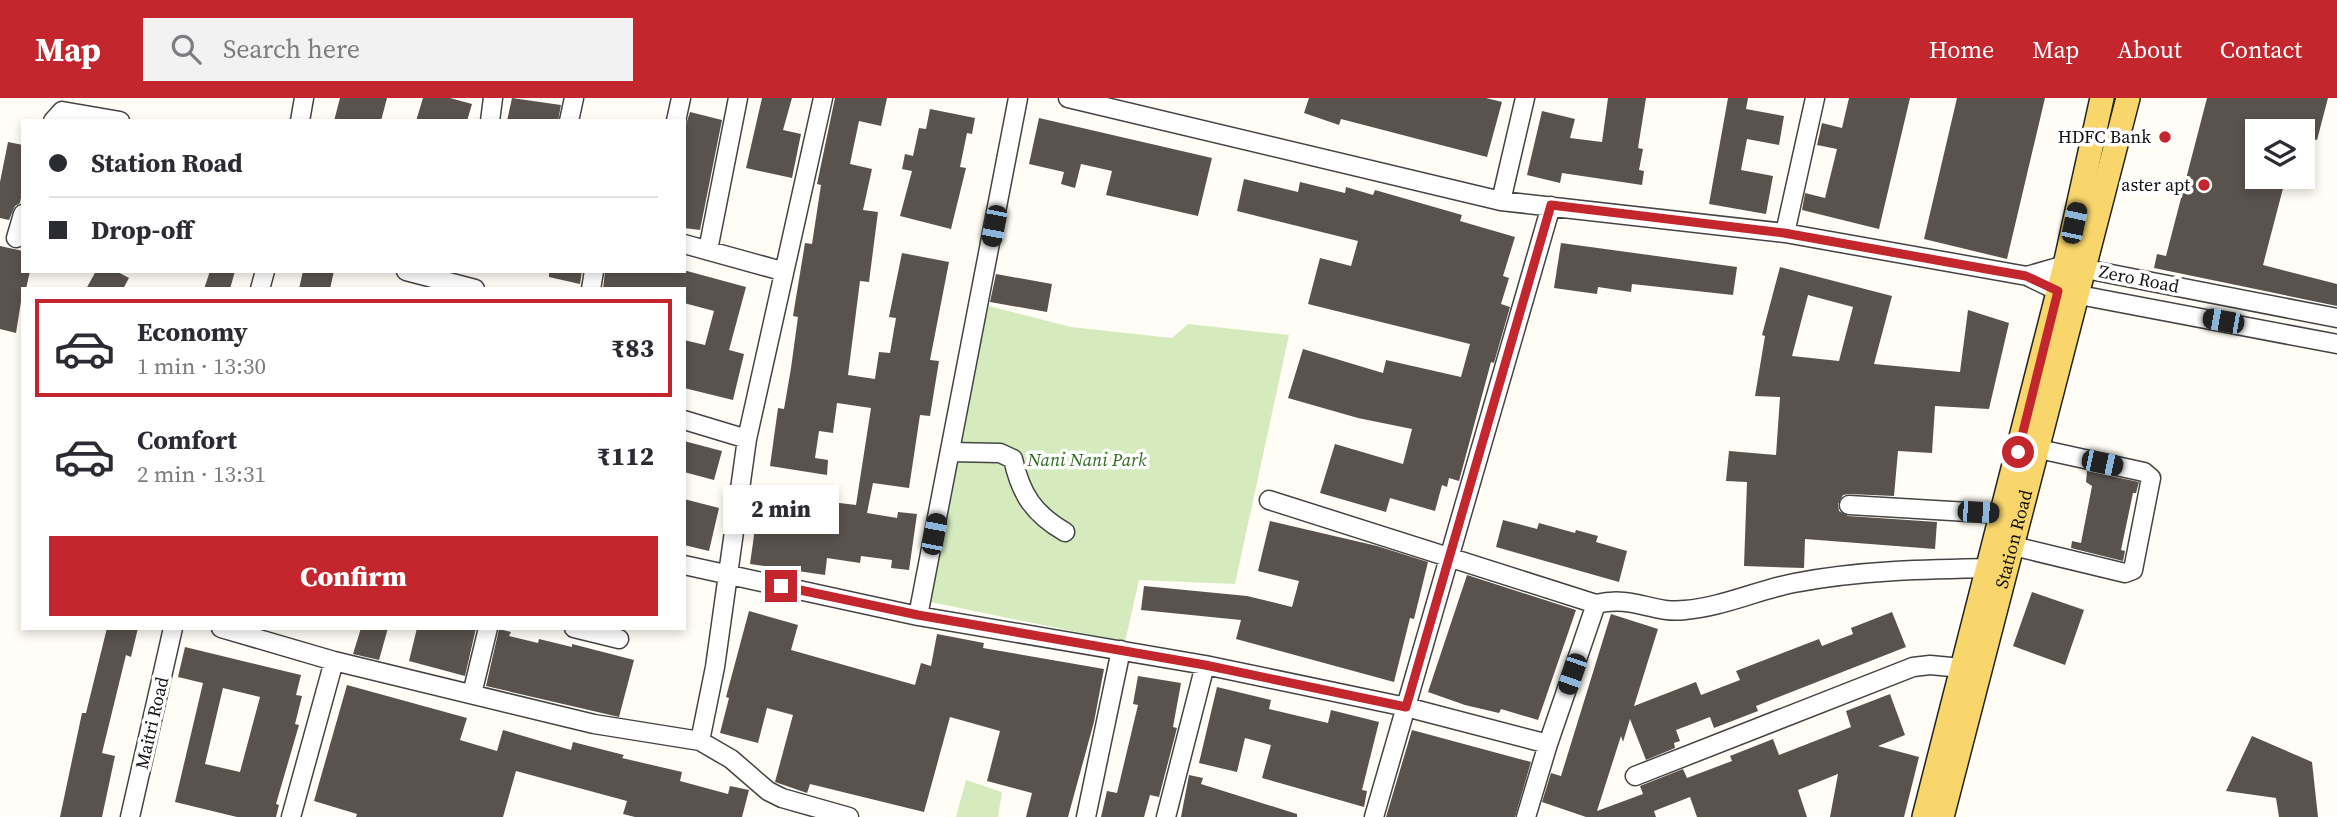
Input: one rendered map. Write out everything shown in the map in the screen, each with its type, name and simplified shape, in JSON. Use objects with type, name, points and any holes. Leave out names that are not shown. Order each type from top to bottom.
[{"type":"main road","name":"Station Road","points":[[2076,267],[2102,98]]},
{"type":"main road","name":"Station Road","points":[[2003,561],[2003,514],[2128,98]]},
{"type":"main road","name":"Station Road","points":[[1924,817],[2039,449],[2068,293]]},
{"type":"main road","name":"Station Road","points":[[1942,817],[1972,669]]},
{"type":"street","points":[[300,119],[304,98]]},
{"type":"street","points":[[490,119],[493,98]]},
{"type":"street","points":[[569,119],[574,98]]},
{"type":"street","points":[[676,119],[681,98]]},
{"type":"street","points":[[708,250],[738,98]]},
{"type":"street","points":[[700,741],[715,667],[747,439],[782,271],[823,98]]},
{"type":"street","points":[[918,615],[1018,98]]},
{"type":"street","points":[[1068,98],[1501,201],[1784,233],[2026,276],[2076,267]]},
{"type":"street","points":[[1501,201],[1525,98]]},
{"type":"street","points":[[1784,233],[1815,98]]},
{"type":"street","points":[[55,119],[62,111],[108,119]]},
{"type":"street","points":[[1374,817],[1551,205]]},
{"type":"street","points":[[16,239],[21,221]]},
{"type":"street","points":[[686,244],[782,271]]},
{"type":"street","name":"Zero Road","points":[[2076,267],[2337,318]]},
{"type":"street","points":[[413,273],[467,287]]},
{"type":"street","name":"Zero Road","points":[[2026,276],[2068,293],[2337,344]]},
{"type":"street","points":[[2300,335],[2306,311]]},
{"type":"street","points":[[686,421],[747,439]]},
{"type":"street","points":[[1269,500],[1596,604],[1622,599],[1665,610],[1689,610],[1811,579],[2003,561],[2125,573],[2133,570],[2151,478],[2144,472],[2039,449]]},
{"type":"street","points":[[950,452],[1000,453],[1013,459],[1027,502],[1044,519],[1065,531]]},
{"type":"street","points":[[1849,505],[2003,514]]},
{"type":"street","points":[[686,565],[918,615],[1205,665],[1406,707],[1548,744]]},
{"type":"street","points":[[1526,817],[1596,604]]},
{"type":"street","name":"Maitri Road","points":[[130,817],[173,630]]},
{"type":"street","points":[[228,630],[334,661],[608,727],[700,741],[731,759],[768,791],[782,798],[849,817]]},
{"type":"street","points":[[472,694],[488,630]]},
{"type":"street","points":[[582,630],[619,639]]},
{"type":"street","points":[[1086,817],[1121,650]]},
{"type":"street","points":[[292,817],[334,661]]},
{"type":"street","points":[[1166,817],[1205,665]]},
{"type":"street","points":[[1635,776],[1913,667],[1930,665],[1972,669]]},
{"type":"green space","name":"Nani Nani Park","points":[[985,305],[1071,327],[1172,338],[1188,324],[1289,335],[1235,584],[1139,580],[1125,642],[926,601]]},
{"type":"green space","points":[[966,780],[1002,792],[998,817],[956,817]]},
{"type":"building","points":[[340,98],[387,98],[382,119],[335,119]]},
{"type":"building","points":[[423,98],[450,98],[472,104],[468,119],[417,119]]},
{"type":"building","points":[[512,98],[561,105],[558,119],[507,119]]},
{"type":"building","points":[[762,98],[792,98],[783,130],[801,134],[792,178],[746,168]]},
{"type":"building","points":[[835,98],[887,98],[881,126],[859,121],[850,164],[872,169],[863,210],[878,212],[869,282],[860,281],[848,375],[875,379],[879,352],[890,353],[896,318],[889,317],[902,253],[949,262],[930,360],[939,361],[930,416],[920,415],[909,488],[873,483],[867,513],[897,518],[898,512],[917,514],[909,570],[891,568],[892,560],[861,556],[860,563],[827,558],[825,575],[750,564],[756,521],[792,525],[798,498],[856,505],[871,408],[837,403],[833,433],[819,431],[815,458],[828,460],[827,475],[770,466],[778,408],[784,409],[791,368],[798,317],[793,316],[805,243],[812,244],[821,185],[817,184]]},
{"type":"building","points":[[1309,98],[1486,98],[1502,102],[1487,157],[1341,119],[1339,125],[1304,113]]},
{"type":"building","points":[[1608,98],[1646,98],[1638,148],[1643,149],[1639,170],[1644,171],[1642,185],[1562,173],[1560,183],[1527,175],[1542,111],[1575,119],[1570,138],[1602,142]]},
{"type":"building","points":[[1728,98],[1748,98],[1746,109],[1784,116],[1779,145],[1747,139],[1741,170],[1773,176],[1766,214],[1709,204]]},
{"type":"building","points":[[1849,98],[1910,98],[1879,229],[1802,210],[1805,193],[1825,198],[1837,149],[1817,145],[1822,123],[1842,128]]},
{"type":"building","points":[[1957,98],[2045,98],[2007,259],[1924,239]]},
{"type":"building","points":[[2207,98],[2328,98],[2317,140],[2315,119],[2245,119],[2245,189],[2283,189],[2263,265],[2337,284],[2337,306],[2154,268],[2157,254],[2166,256]]},
{"type":"building","points":[[930,109],[975,118],[972,134],[967,133],[960,167],[966,168],[951,229],[900,216],[912,171],[902,169],[905,154],[913,156],[919,128],[926,129]]},
{"type":"building","points":[[690,112],[722,120],[700,230],[686,228],[686,124]]},
{"type":"building","points":[[1039,118],[1212,158],[1198,216],[1106,195],[1112,171],[1081,164],[1075,188],[1061,184],[1064,172],[1029,164]]},
{"type":"building","points":[[8,142],[21,145],[21,198],[9,220],[0,218],[0,182]]},
{"type":"building","points":[[1244,179],[1298,192],[1300,182],[1345,193],[1346,187],[1373,195],[1375,190],[1462,215],[1460,221],[1515,237],[1503,276],[1509,278],[1501,304],[1510,307],[1494,363],[1491,362],[1459,481],[1449,478],[1447,487],[1442,485],[1435,511],[1390,498],[1386,512],[1320,493],[1335,444],[1403,464],[1412,429],[1358,418],[1288,398],[1303,349],[1383,373],[1386,360],[1461,377],[1470,344],[1308,304],[1320,258],[1351,266],[1358,241],[1237,211]]},
{"type":"building","points":[[1561,243],[1737,267],[1733,295],[1632,284],[1631,292],[1598,287],[1597,294],[1554,288]]},
{"type":"building","points":[[0,246],[21,251],[21,273],[30,273],[26,287],[21,287],[16,333],[0,329]]},
{"type":"building","points":[[1780,267],[1892,296],[1874,364],[1960,372],[1968,310],[2009,323],[1989,409],[1935,406],[1932,453],[1898,451],[1894,496],[1849,494],[1843,495],[1838,504],[1839,511],[1848,516],[1937,522],[1935,549],[1805,539],[1804,568],[1744,566],[1747,482],[1726,481],[1729,451],[1776,455],[1780,397],[1755,396],[1765,336],[1762,335]],"holes":[[[1808,295],[1853,307],[1839,361],[1792,356]]]},
{"type":"building","points":[[687,271],[746,287],[729,350],[744,354],[733,400],[686,388],[686,340],[705,345],[714,311],[686,304],[686,287],[603,287],[605,273]]},
{"type":"building","points":[[95,273],[120,273],[129,278],[124,287],[87,287]]},
{"type":"building","points":[[209,273],[234,273],[231,287],[205,287]]},
{"type":"building","points":[[303,273],[334,273],[330,287],[299,287]]},
{"type":"building","points":[[549,273],[582,273],[580,284],[549,277]]},
{"type":"building","points":[[996,274],[1052,284],[1047,312],[990,302]]},
{"type":"building","points":[[686,442],[722,451],[714,480],[686,473]]},
{"type":"building","points":[[2087,471],[2139,482],[2136,493],[2133,493],[2121,550],[2125,551],[2123,561],[2071,548],[2072,541],[2081,543],[2092,486],[2086,482]]},
{"type":"building","points":[[686,500],[719,508],[709,551],[686,545]]},
{"type":"building","points":[[1503,520],[1537,529],[1539,523],[1575,533],[1576,530],[1598,536],[1596,542],[1627,551],[1619,582],[1496,547]]},
{"type":"building","points":[[1270,521],[1377,546],[1428,562],[1394,682],[1236,639],[1241,620],[1141,610],[1144,586],[1247,596],[1292,607],[1299,581],[1258,571]]},
{"type":"building","points":[[1467,575],[1576,610],[1538,720],[1501,709],[1499,713],[1465,705],[1428,692]]},
{"type":"building","points":[[2032,592],[2084,610],[2065,665],[2013,646]]},
{"type":"building","points":[[749,611],[798,625],[791,650],[915,685],[921,663],[931,666],[937,634],[984,643],[983,648],[1104,669],[1094,722],[1068,817],[1026,817],[1032,793],[987,781],[1000,731],[950,717],[924,812],[810,784],[807,793],[775,782],[793,715],[767,708],[758,743],[720,733],[729,698],[726,697]]},
{"type":"building","points":[[1892,612],[1906,647],[1756,706],[1758,711],[1714,728],[1710,717],[1676,730],[1680,741],[1674,743],[1675,748],[1646,760],[1630,719],[1623,742],[1621,736],[1597,811],[1643,794],[1640,786],[1683,769],[1687,778],[1732,761],[1730,756],[1773,739],[1779,755],[1851,727],[1846,711],[1890,694],[1905,735],[1878,746],[1919,757],[1904,817],[1830,817],[1838,774],[1798,790],[1807,817],[1697,817],[1690,797],[1654,811],[1656,817],[1586,817],[1542,802],[1551,773],[1561,776],[1611,614],[1658,629],[1634,706],[1696,682],[1701,695],[1740,680],[1736,671],[1819,639],[1822,646],[1853,634],[1851,628]]},
{"type":"building","points":[[107,630],[138,630],[131,657],[126,655],[102,753],[115,756],[102,817],[60,817],[82,713],[86,713]]},
{"type":"building","points":[[360,630],[387,630],[379,660],[353,654]]},
{"type":"building","points":[[417,630],[476,630],[465,676],[409,661]]},
{"type":"building","points":[[499,630],[511,632],[509,636],[538,643],[539,639],[572,647],[572,644],[634,660],[619,717],[486,686]]},
{"type":"building","points":[[185,647],[301,675],[296,695],[302,696],[295,724],[299,725],[276,804],[279,805],[276,817],[237,817],[175,802],[203,683],[178,677]],"holes":[[[223,688],[260,697],[240,772],[205,764]]]},
{"type":"building","points":[[1138,676],[1181,683],[1173,727],[1177,728],[1159,797],[1150,795],[1144,817],[1101,817],[1107,791],[1117,793],[1138,705],[1133,704]]},
{"type":"building","points":[[347,685],[467,718],[460,740],[497,751],[503,730],[571,750],[573,742],[624,755],[622,758],[682,772],[680,781],[728,794],[730,786],[749,790],[742,817],[635,817],[623,814],[627,801],[516,771],[503,817],[356,817],[357,814],[314,801]]},
{"type":"building","points":[[1217,687],[1271,700],[1269,709],[1328,723],[1331,710],[1379,722],[1362,790],[1367,791],[1364,807],[1262,778],[1271,745],[1245,738],[1237,772],[1199,763]]},
{"type":"building","points":[[1412,730],[1531,762],[1515,817],[1386,817]]},
{"type":"building","points":[[2252,736],[2312,762],[2318,817],[2279,817],[2276,798],[2226,791]]},
{"type":"building","points":[[1189,775],[1203,778],[1201,784],[1297,814],[1297,817],[1181,817]]},
{"type":"place","name":"HDFC Bank","points":[[2165,137]]},
{"type":"place","name":"aster apt","points":[[2204,185]]},
{"type":"route","points":[[781,586],[918,615],[1205,665],[1406,707],[1551,205],[1784,233],[2026,276],[2058,291],[2018,452]]}]
